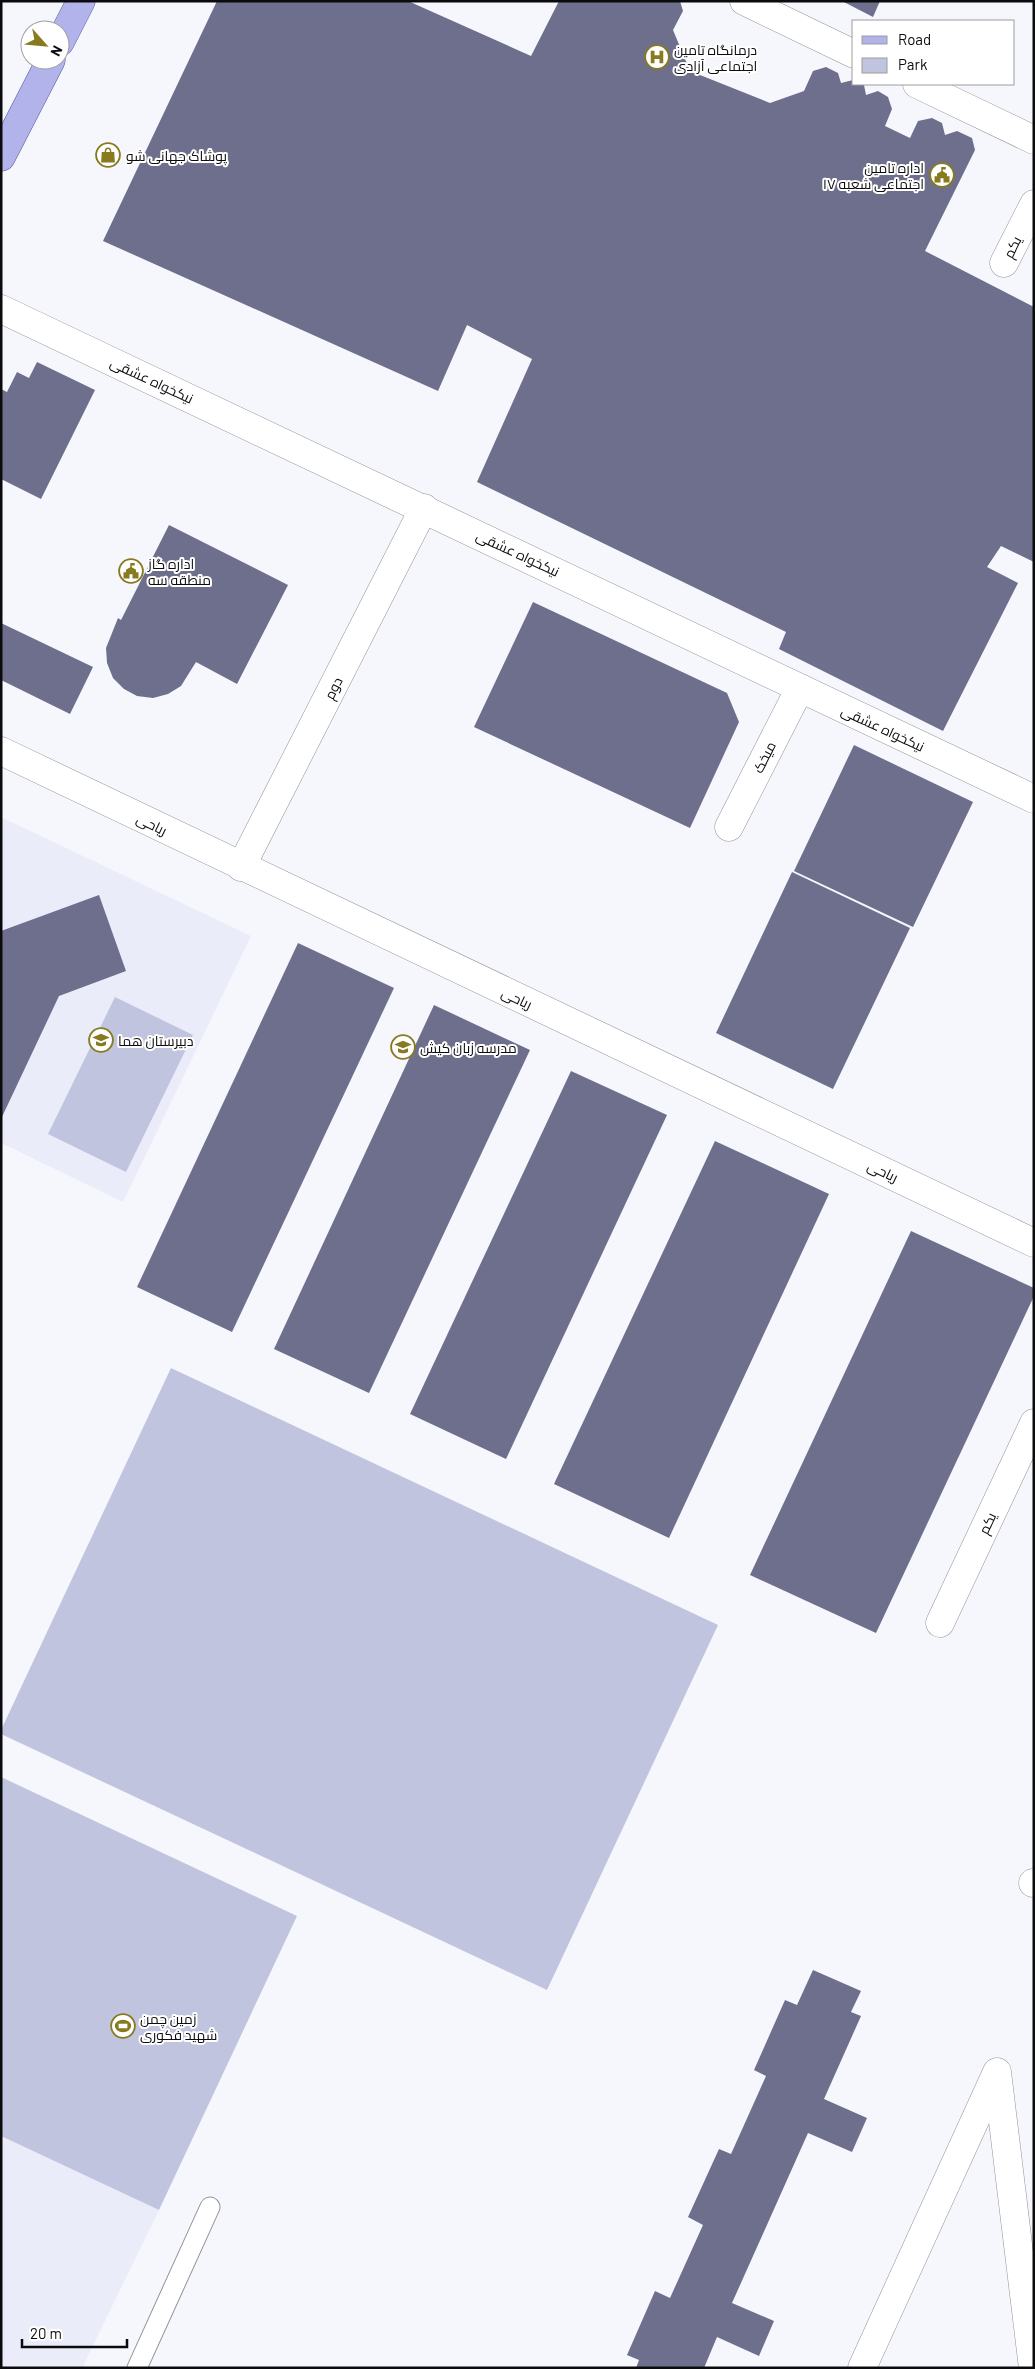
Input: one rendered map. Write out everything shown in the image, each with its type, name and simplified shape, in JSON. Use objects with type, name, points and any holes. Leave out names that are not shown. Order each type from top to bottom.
[{"type":"main road","points":[[70,22],[81,1]]},
{"type":"main road","points":[[1,157],[46,70]]},
{"type":"street","points":[[744,1],[852,53]]},
{"type":"street","points":[[919,85],[1034,140]]},
{"type":"street","name":"یکم","points":[[1004,263],[1034,204]]},
{"type":"street","name":"نیکخواه عشقی","points":[[1,309],[1034,799]]},
{"type":"street","name":"دوم","points":[[241,867],[424,508]]},
{"type":"street","name":"میخک","points":[[729,827],[800,688]]},
{"type":"street","name":"ریاحی","points":[[1,752],[1034,1243]]},
{"type":"street","name":"یکم","points":[[940,1623],[1034,1423]]},
{"type":"street","points":[[862,2368],[997,2072],[1033,2368]]},
{"type":"lane","points":[[137,2368],[210,2207]]},
{"type":"shaded area","name":"دبیرستان هما","points":[[1,817],[251,936],[123,1202],[1,1143]]},
{"type":"shaded area","points":[[1,2136],[159,2210],[82,2368],[1,2368]]},
{"type":"green space","points":[[115,997],[193,1035],[126,1172],[48,1134]]},
{"type":"green space","points":[[171,1368],[718,1625],[547,1990],[1,1734],[1,1730]]},
{"type":"green space","name":"زمین چمن شهید فکوری","points":[[1,1777],[297,1916],[159,2210],[1,2136]]},
{"type":"building","points":[[217,1],[408,1],[531,56],[559,1],[680,1],[683,11],[673,30],[690,71],[770,103],[804,91],[813,71],[826,67],[838,73],[841,83],[852,80],[852,85],[864,85],[866,95],[878,91],[888,97],[892,109],[885,126],[910,138],[918,121],[932,118],[942,123],[945,135],[957,131],[972,138],[975,150],[925,251],[1034,307],[1034,562],[1001,546],[987,567],[1018,583],[943,731],[779,649],[786,632],[477,482],[532,359],[467,325],[438,391],[103,241]]},
{"type":"building","points":[[842,1],[880,1],[873,17]]},
{"type":"building","points":[[37,362],[95,390],[41,499],[1,479],[1,389],[7,392],[17,372],[29,378]]},
{"type":"building","points":[[169,525],[288,585],[237,684],[196,662],[181,686],[168,694],[153,698],[137,696],[124,689],[113,678],[107,663],[106,648],[118,618],[121,620]]},
{"type":"building","points":[[533,602],[727,693],[739,722],[690,828],[474,727]]},
{"type":"building","points":[[1,623],[93,667],[70,714],[1,680]]},
{"type":"building","points":[[854,745],[973,802],[913,927],[794,871]]},
{"type":"building","points":[[792,872],[910,928],[833,1089],[716,1033]]},
{"type":"building","points":[[99,895],[126,971],[59,996],[1,1119],[1,931]]},
{"type":"building","points":[[298,943],[394,988],[232,1332],[137,1287]]},
{"type":"building","points":[[434,1005],[530,1050],[369,1393],[274,1349]]},
{"type":"building","points":[[571,1071],[667,1115],[506,1459],[410,1414]]},
{"type":"building","points":[[715,1141],[829,1194],[669,1538],[554,1484]]},
{"type":"building","points":[[911,1231],[1034,1288],[1034,1296],[876,1633],[750,1575]]},
{"type":"building","points":[[813,1970],[861,1991],[851,2012],[861,2016],[824,2099],[867,2118],[852,2152],[808,2133],[732,2303],[774,2321],[759,2356],[717,2337],[704,2368],[636,2368],[639,2360],[627,2355],[655,2291],[670,2298],[703,2225],[688,2217],[719,2149],[731,2154],[766,2076],[754,2070],[785,2000],[797,2005]]},
{"type":"place","name":"درمانگاه تامین اجتماعی آزادی","points":[[657,57]]},
{"type":"place","name":"پوشاک جهانی شو","points":[[108,155]]},
{"type":"place","name":"اداره تامین اجتماعی شعبه ۱۷","points":[[942,175]]},
{"type":"place","name":"اداره گاز منطقه سه","points":[[131,571]]},
{"type":"place","name":"دبیرستان هما","points":[[101,1040]]},
{"type":"place","name":"مدرسه زبان کیش","points":[[403,1047]]},
{"type":"place","name":"زمین چمن شهید فکوری","points":[[123,2026]]}]
